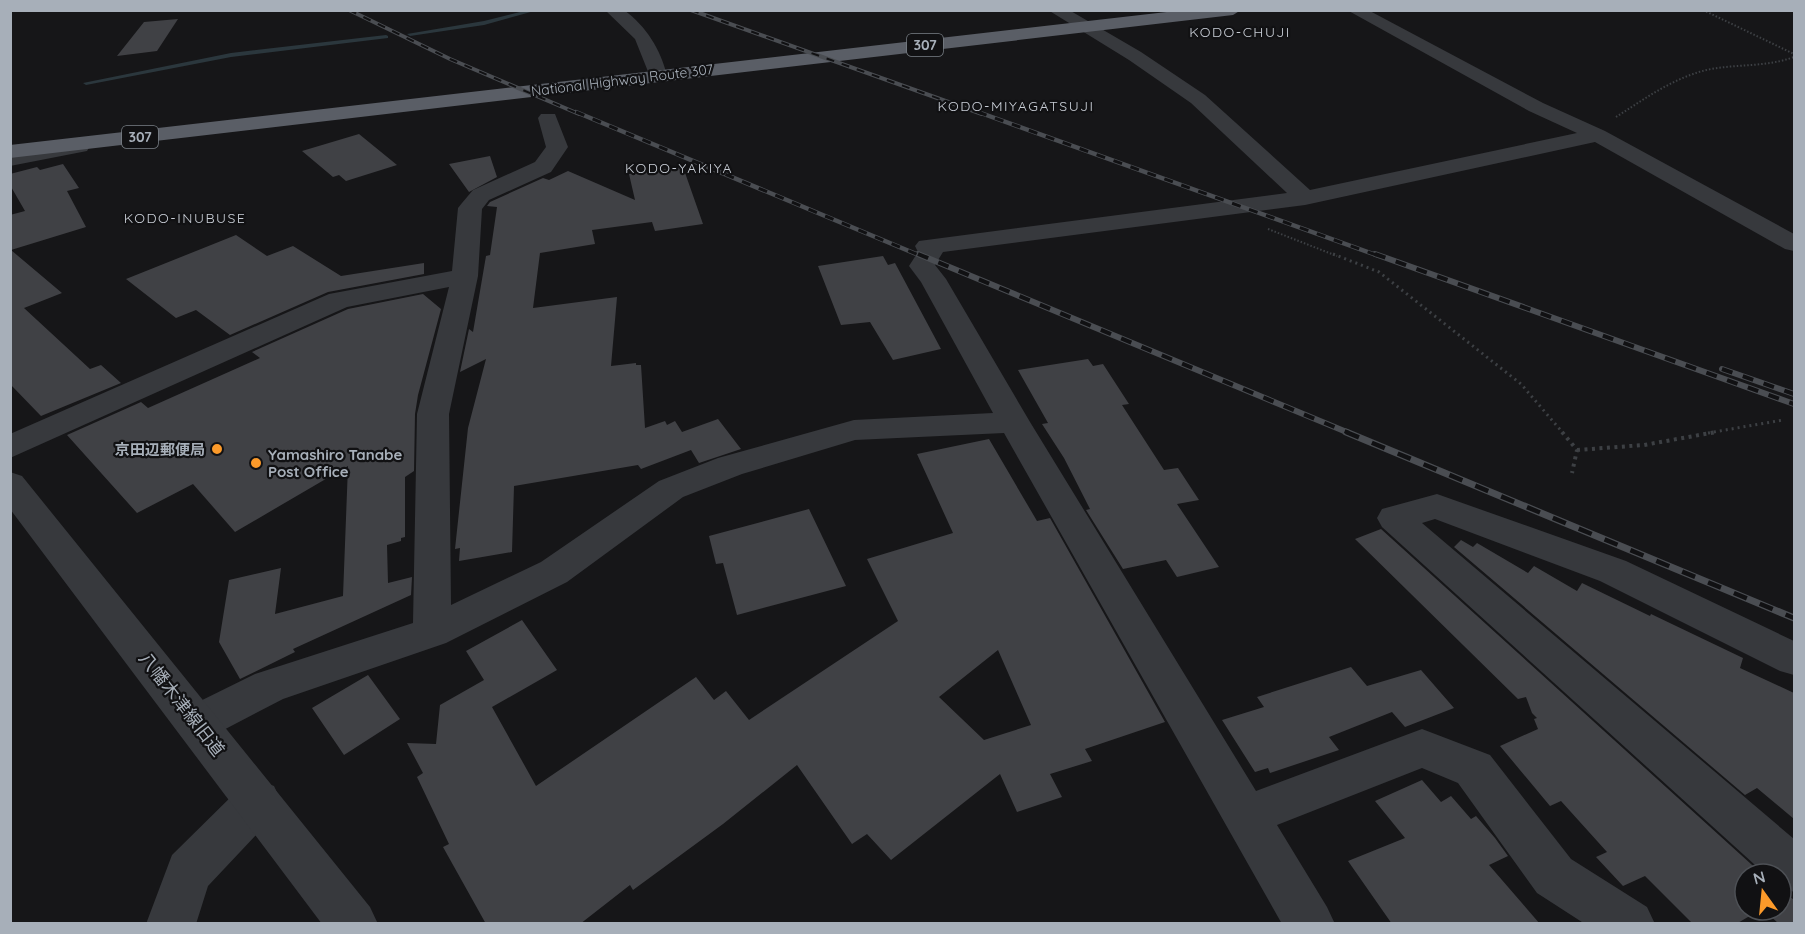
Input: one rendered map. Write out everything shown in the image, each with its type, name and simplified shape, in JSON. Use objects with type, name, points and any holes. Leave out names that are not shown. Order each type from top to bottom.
[{"type":"highway","name":"National Highway Route 307","points":[[10,152],[1233,10]]},
{"type":"street","points":[[612,10],[643,36],[654,56],[658,75]]},
{"type":"street","points":[[1056,10],[1179,84],[1305,198]]},
{"type":"street","points":[[1355,10],[1536,107],[1593,132],[1794,244]]},
{"type":"street","points":[[432,632],[433,414],[465,276],[470,208],[481,195],[543,167],[557,147],[548,118]]},
{"type":"street","points":[[1310,924],[1014,422],[933,279],[922,266],[931,252],[928,246],[1305,198],[1593,132]]},
{"type":"street","points":[[10,160],[109,141]]},
{"type":"street","points":[[10,447],[339,300],[465,276]]},
{"type":"street","points":[[197,723],[269,686],[432,632],[554,572],[671,489],[730,466],[854,430],[1014,422]]},
{"type":"street","name":"八幡木津線旧道","points":[[10,484],[353,924]]},
{"type":"street","points":[[1794,659],[1613,572],[1437,506],[1394,518],[1794,869]]},
{"type":"street","points":[[1246,816],[1422,748],[1474,769],[1554,876],[1630,924]]},
{"type":"street","points":[[171,924],[189,872],[258,801]]},
{"type":"path","points":[[1703,10],[1794,55]]},
{"type":"path","points":[[1593,132],[1685,76],[1713,69],[1779,64],[1794,55]]},
{"type":"path","points":[[1219,210],[1380,272],[1521,384],[1577,450]]},
{"type":"path","points":[[1577,450],[1644,446],[1783,420]]},
{"type":"path","points":[[1572,473],[1577,450]]},
{"type":"building","points":[[178,19],[157,51],[117,56],[144,22]]},
{"type":"building","points":[[359,134],[397,165],[346,181],[339,175],[333,177],[302,151]]},
{"type":"building","points":[[490,156],[497,177],[469,192],[449,164]]},
{"type":"building","points":[[63,164],[79,188],[67,191],[86,227],[11,250],[62,293],[24,308],[90,369],[101,365],[121,383],[41,416],[10,384],[10,215],[25,211],[10,185],[10,174],[37,167],[40,170]]},
{"type":"building","points":[[683,167],[703,224],[655,231],[652,222],[592,230],[595,244],[540,253],[533,308],[617,297],[611,366],[636,363],[636,365],[641,365],[645,428],[665,421],[667,425],[675,421],[682,432],[718,419],[741,449],[699,463],[691,450],[641,469],[638,465],[514,486],[512,552],[459,561],[460,548],[455,549],[468,428],[486,359],[460,372],[469,329],[473,332],[486,256],[490,255],[497,207],[487,206],[490,202],[543,178],[549,180],[568,171],[635,200],[629,174]]},
{"type":"building","points":[[236,235],[267,256],[293,246],[341,276],[424,263],[424,274],[328,292],[230,335],[196,310],[176,318],[126,279]]},
{"type":"building","points":[[883,256],[888,265],[895,263],[941,349],[893,360],[870,322],[841,325],[818,266]]},
{"type":"building","points":[[423,294],[441,309],[418,395],[415,414],[414,471],[405,477],[405,537],[401,538],[401,541],[387,545],[388,583],[412,577],[411,595],[293,649],[295,652],[240,679],[219,642],[229,580],[281,568],[275,614],[343,596],[348,466],[235,532],[193,484],[137,513],[67,435],[141,402],[148,408],[260,358],[252,352],[348,309]]},
{"type":"building","points":[[1088,359],[1093,366],[1103,364],[1129,404],[1122,405],[1164,470],[1178,468],[1199,500],[1177,504],[1219,567],[1177,577],[1166,560],[1123,569],[1086,510],[1090,509],[1064,458],[1042,424],[1048,423],[1018,370]]},
{"type":"building","points":[[989,439],[1037,521],[1050,518],[1165,722],[1085,749],[1092,761],[1050,774],[1062,797],[1017,812],[1000,774],[891,860],[867,834],[852,844],[797,765],[723,824],[633,890],[630,885],[580,924],[486,924],[443,847],[449,844],[417,777],[423,773],[407,743],[436,744],[440,705],[484,680],[466,651],[522,620],[557,670],[492,707],[536,786],[696,677],[714,700],[726,691],[749,720],[898,621],[867,559],[953,533],[917,454]],"holes":[[[998,650],[1031,725],[984,740],[939,697]]]},
{"type":"building","points":[[809,509],[846,586],[737,615],[723,563],[716,564],[709,536]]},
{"type":"building","points":[[1381,529],[1749,862],[1733,862],[1733,922],[1739,922],[1736,924],[1693,924],[1645,876],[1623,886],[1596,857],[1607,852],[1561,801],[1550,806],[1500,746],[1538,729],[1534,719],[1537,718],[1532,713],[1526,697],[1518,699],[1355,539]]},
{"type":"building","points":[[1461,540],[1473,547],[1477,543],[1528,573],[1534,566],[1577,591],[1582,583],[1650,616],[1651,614],[1743,658],[1740,668],[1794,693],[1794,819],[1757,788],[1745,795],[1454,547]]},
{"type":"building","points":[[1351,667],[1367,686],[1421,670],[1454,708],[1405,727],[1392,712],[1329,737],[1339,750],[1270,773],[1268,768],[1255,772],[1222,720],[1264,707],[1257,697]]},
{"type":"building","points":[[368,675],[400,719],[344,755],[312,708]]},
{"type":"building","points":[[1422,780],[1441,802],[1451,796],[1471,819],[1476,816],[1495,838],[1508,856],[1489,865],[1540,924],[1392,924],[1348,861],[1405,838],[1375,801]]},
{"type":"building","points":[[1793,899],[1794,924],[1777,922],[1793,922]]},
{"type":"waterway","points":[[410,34],[484,23],[536,10]]},
{"type":"waterway","points":[[86,83],[231,55],[386,37]]},
{"type":"railway","points":[[349,10],[450,59],[579,114]]},
{"type":"railway","points":[[691,10],[982,114]]},
{"type":"railway","points":[[576,112],[921,256]]},
{"type":"railway","points":[[978,112],[1379,256]]},
{"type":"railway","points":[[918,254],[1349,433]]},
{"type":"railway","points":[[1375,254],[1794,404]]},
{"type":"railway","points":[[1722,369],[1794,394]]},
{"type":"railway","points":[[1346,432],[1794,618]]},
{"type":"place","name":"京田辺郵便局","points":[[217,449]]},
{"type":"place","name":"Yamashiro Tanabe Post Office","points":[[256,463]]},
{"type":"district","name":"KODO-CHUJI","points":[[1240,32]]},
{"type":"district","name":"KODO-MIYAGATSUJI","points":[[1016,106]]},
{"type":"district","name":"KODO-YAKIYA","points":[[679,168]]},
{"type":"district","name":"KODO-INUBUSE","points":[[185,218]]}]
